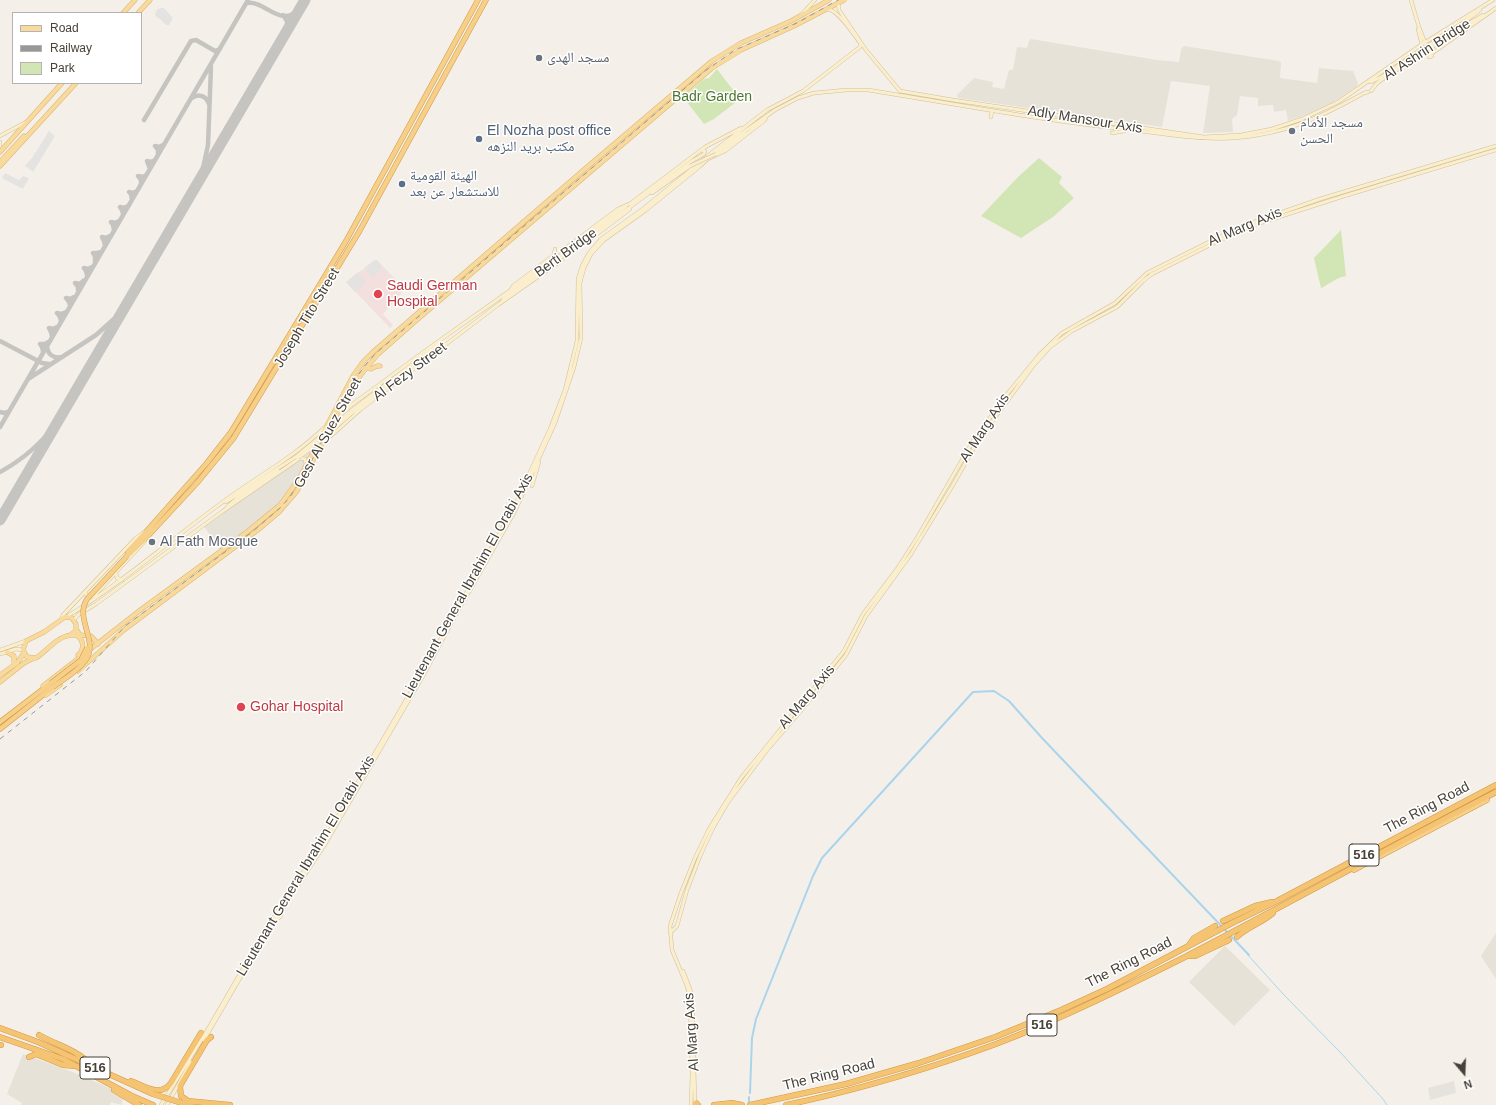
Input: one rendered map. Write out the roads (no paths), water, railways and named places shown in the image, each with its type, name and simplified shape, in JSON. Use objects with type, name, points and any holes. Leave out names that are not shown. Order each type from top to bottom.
[{"type":"highway","name":"Joseph Tito Street","points":[[146,534],[206,464],[231,432],[346,241],[478,0]]},
{"type":"highway","name":"Joseph Tito Street","points":[[146,534],[210,468],[233,439],[367,219],[470,33],[486,0]]},
{"type":"highway","points":[[366,230],[367,219]]},
{"type":"highway","points":[[0,722],[79,667],[85,661],[89,654],[89,641],[82,613],[83,606],[87,599],[146,534]]},
{"type":"highway","points":[[0,729],[40,694]]},
{"type":"highway","name":"The Ring Road","points":[[752,1105],[846,1084],[958,1050],[1038,1020],[1107,989],[1496,785]]},
{"type":"highway","name":"The Ring Road","points":[[786,1105],[851,1090],[922,1070],[998,1043],[1092,1003],[1220,939],[1496,793]]},
{"type":"highway","points":[[1223,921],[1259,905],[1277,901]]},
{"type":"highway","points":[[1238,937],[1244,931],[1267,918],[1278,908]]},
{"type":"highway","points":[[1188,946],[1192,940],[1215,926]]},
{"type":"highway","points":[[1187,956],[1195,956],[1229,940]]},
{"type":"highway","name":"516","points":[[0,1028],[38,1042],[111,1076],[153,1092],[166,1099],[182,1103],[191,1103]]},
{"type":"highway","points":[[153,1092],[167,1088],[201,1033]]},
{"type":"highway","points":[[38,1035],[73,1050],[82,1056],[92,1067]]},
{"type":"highway","name":"516","points":[[0,1037],[13,1042],[32,1053],[57,1057],[151,1104]]},
{"type":"highway","points":[[211,1037],[207,1040],[180,1086],[181,1096],[191,1103],[230,1105]]},
{"type":"highway","points":[[110,1084],[120,1094],[137,1104]]},
{"type":"highway","points":[[714,1105],[732,1102],[742,1105]]},
{"type":"main road","points":[[124,12],[135,0]]},
{"type":"main road","points":[[139,12],[150,0]]},
{"type":"main road","points":[[799,17],[815,0]]},
{"type":"main road","points":[[818,7],[820,0]]},
{"type":"main road","name":"Gesr Al Suez Street","points":[[484,260],[363,362],[348,385],[306,464],[301,480],[280,505],[247,532],[70,664],[40,689],[40,694],[48,694],[84,666],[112,640],[275,517],[293,496],[355,382],[366,367],[382,351],[484,260],[570,182],[642,124],[691,82],[712,61],[732,48],[799,17],[829,0]]},
{"type":"main road","name":"Gesr Al Suez Street","points":[[691,82],[736,52],[794,26],[844,0]]},
{"type":"main road","points":[[1411,0],[1423,44],[1430,54],[1496,8]]},
{"type":"main road","points":[[1367,83],[1423,44],[1493,0]]},
{"type":"main road","points":[[835,12],[836,9],[838,9],[838,3]]},
{"type":"main road","name":"Al Ashrin Bridge","points":[[1370,92],[1377,83],[1394,70],[1463,24],[1482,7]]},
{"type":"main road","points":[[802,94],[861,46],[861,44],[835,12],[828,9]]},
{"type":"main road","name":"Adly Mansour Axis","points":[[838,9],[866,50],[902,94],[1064,123],[1204,139],[1236,138],[1259,135],[1288,128],[1318,117],[1364,93],[1370,92]]},
{"type":"main road","name":"Al Ashrin Bridge","points":[[1463,24],[1487,14]]},
{"type":"main road","points":[[1431,39],[1432,45],[1437,49]]},
{"type":"main road","points":[[857,50],[866,50]]},
{"type":"main road","points":[[1414,51],[1419,54],[1420,60]]},
{"type":"main road","name":"Al Ashrin Bridge","points":[[1367,83],[1394,70]]},
{"type":"main road","name":"Adly Mansour Axis","points":[[802,94],[845,90],[868,90],[1192,135],[1217,137],[1241,135],[1272,129],[1302,119],[1338,102],[1367,83]]},
{"type":"main road","points":[[0,152],[61,84]]},
{"type":"main road","points":[[0,166],[75,84]]},
{"type":"main road","points":[[895,94],[896,87]]},
{"type":"main road","name":"Lieutenant General Ibrahim El Orabi Axis","points":[[375,757],[497,535],[513,509],[550,429],[565,390],[577,345],[577,284],[580,269],[588,256],[596,245],[767,110],[802,94]]},
{"type":"main road","name":"Lieutenant General Ibrahim El Orabi Axis","points":[[596,245],[646,210],[714,153],[766,115],[802,94]]},
{"type":"main road","points":[[991,117],[992,110]]},
{"type":"main road","points":[[562,249],[577,240],[618,209],[632,204],[659,189],[690,166],[716,154],[762,121],[766,115]]},
{"type":"main road","points":[[1064,123],[1066,120],[1065,117]]},
{"type":"main road","points":[[1069,123],[1071,118]]},
{"type":"main road","points":[[0,136],[26,122]]},
{"type":"main road","points":[[0,162],[20,140],[40,122]]},
{"type":"main road","name":"Gesr Al Suez Street","points":[[488,256],[574,186],[642,124]]},
{"type":"main road","points":[[577,240],[579,244],[583,244],[628,211],[632,204],[701,150],[714,141],[747,126]]},
{"type":"main road","points":[[1112,133],[1131,130]]},
{"type":"main road","name":"Al Marg Axis","points":[[695,1104],[692,996],[686,977],[679,963],[677,962],[671,947],[670,933],[671,921],[702,844],[720,812],[766,750],[799,713],[844,657],[864,615],[911,554],[961,466],[1025,377],[1048,350],[1062,338],[1080,326],[1113,309],[1125,296],[1145,279],[1214,243],[1270,218],[1320,199],[1496,146]]},
{"type":"main road","points":[[644,197],[692,161],[705,154],[705,151],[701,150]]},
{"type":"main road","name":"Al Marg Axis","points":[[1270,218],[1496,150]]},
{"type":"main road","points":[[1458,157],[1459,161]]},
{"type":"main road","points":[[692,161],[696,165]]},
{"type":"main road","points":[[570,182],[571,185],[574,186]]},
{"type":"main road","name":"Berti Bridge","points":[[352,411],[438,344],[441,340],[632,204]]},
{"type":"main road","points":[[555,249],[556,259],[574,251]]},
{"type":"main road","name":"Lieutenant General Ibrahim El Orabi Axis","points":[[161,1105],[208,1029],[266,929],[321,845],[375,757],[424,674],[454,618],[506,528],[539,459],[564,400],[581,334],[580,287],[588,256]]},
{"type":"main road","name":"Berti Bridge","points":[[459,335],[502,302],[504,298],[556,259]]},
{"type":"main road","name":"Al Fezy Street","points":[[352,411],[361,409],[459,335]]},
{"type":"main road","points":[[74,620],[78,615],[96,604],[223,511],[239,496],[298,457],[352,411],[426,356],[447,344]]},
{"type":"main road","points":[[366,367],[371,369],[380,366]]},
{"type":"main road","points":[[343,405],[352,411]]},
{"type":"main road","points":[[323,443],[352,411]]},
{"type":"main road","points":[[0,650],[26,641],[44,632],[65,617],[102,595],[214,507],[302,446],[326,427]]},
{"type":"main road","points":[[546,432],[550,429]]},
{"type":"main road","points":[[214,507],[234,497],[298,457],[305,455],[307,452],[306,448],[302,446]]},
{"type":"main road","points":[[298,457],[305,459],[306,464]]},
{"type":"main road","points":[[532,486],[539,459]]},
{"type":"main road","points":[[252,528],[256,532]]},
{"type":"main road","points":[[247,532],[250,532],[251,536]]},
{"type":"main road","name":"Joseph Tito Street","points":[[86,591],[88,597],[94,596],[142,545],[146,534]]},
{"type":"main road","name":"Joseph Tito Street","points":[[61,620],[62,616],[135,538],[146,534]]},
{"type":"main road","points":[[116,573],[117,578],[122,580]]},
{"type":"main road","points":[[186,576],[190,581]]},
{"type":"main road","points":[[65,617],[74,620],[76,629],[80,635],[91,636],[98,644]]},
{"type":"main road","points":[[0,682],[24,663],[38,657],[54,643],[70,635],[76,629]]},
{"type":"main road","points":[[439,634],[440,639]]},
{"type":"main road","points":[[70,635],[80,638],[83,646],[82,652],[70,662],[70,664]]},
{"type":"main road","points":[[0,675],[20,660],[26,641]]},
{"type":"main road","points":[[0,654],[16,649],[23,651],[27,657],[34,658]]},
{"type":"main road","points":[[7,652],[14,656],[14,665]]},
{"type":"main road","points":[[84,654],[85,659],[90,660]]},
{"type":"main road","points":[[74,661],[81,662],[84,666]]},
{"type":"main road","name":"Lieutenant General Ibrahim El Orabi Axis","points":[[167,1105],[272,925],[324,846],[364,774]]},
{"type":"main road","name":"Al Marg Axis","points":[[670,933],[676,927],[693,873],[720,812]]},
{"type":"main road","points":[[272,925],[281,916]]},
{"type":"main road","points":[[228,1006],[229,998]]},
{"type":"main road","points":[[201,1033],[208,1029]]},
{"type":"waterway","points":[[750,1093],[752,1038],[756,1019],[813,876],[822,858],[973,692],[994,691],[1009,701],[1042,738],[1249,955]]},
{"type":"waterway","points":[[1247,954],[1285,996],[1340,1052],[1387,1105]]},
{"type":"waterway","points":[[749,1097],[749,1104]]},
{"type":"railway","points":[[0,739],[86,671],[125,626],[252,532],[280,508],[290,497],[303,477],[353,382],[375,354],[705,71],[735,50],[797,23],[838,0]]},
{"type":"place","name":"مسجد الهدى","points":[[539,58]]},
{"type":"place","name":"مسجد الأمام الحسن","points":[[1292,131]]},
{"type":"place","name":"El Nozha post office مكتب بريد النزهه","points":[[479,139]]},
{"type":"place","name":"الهيئة القومية للاستشعار عن بعد","points":[[402,184]]},
{"type":"place","name":"Saudi German Hospital","points":[[378,294]]},
{"type":"place","name":"Al Fath Mosque","points":[[152,542]]},
{"type":"place","name":"Gohar Hospital","points":[[241,707]]},
{"type":"park label","name":"Badr Garden","points":[[712,97]]}]
